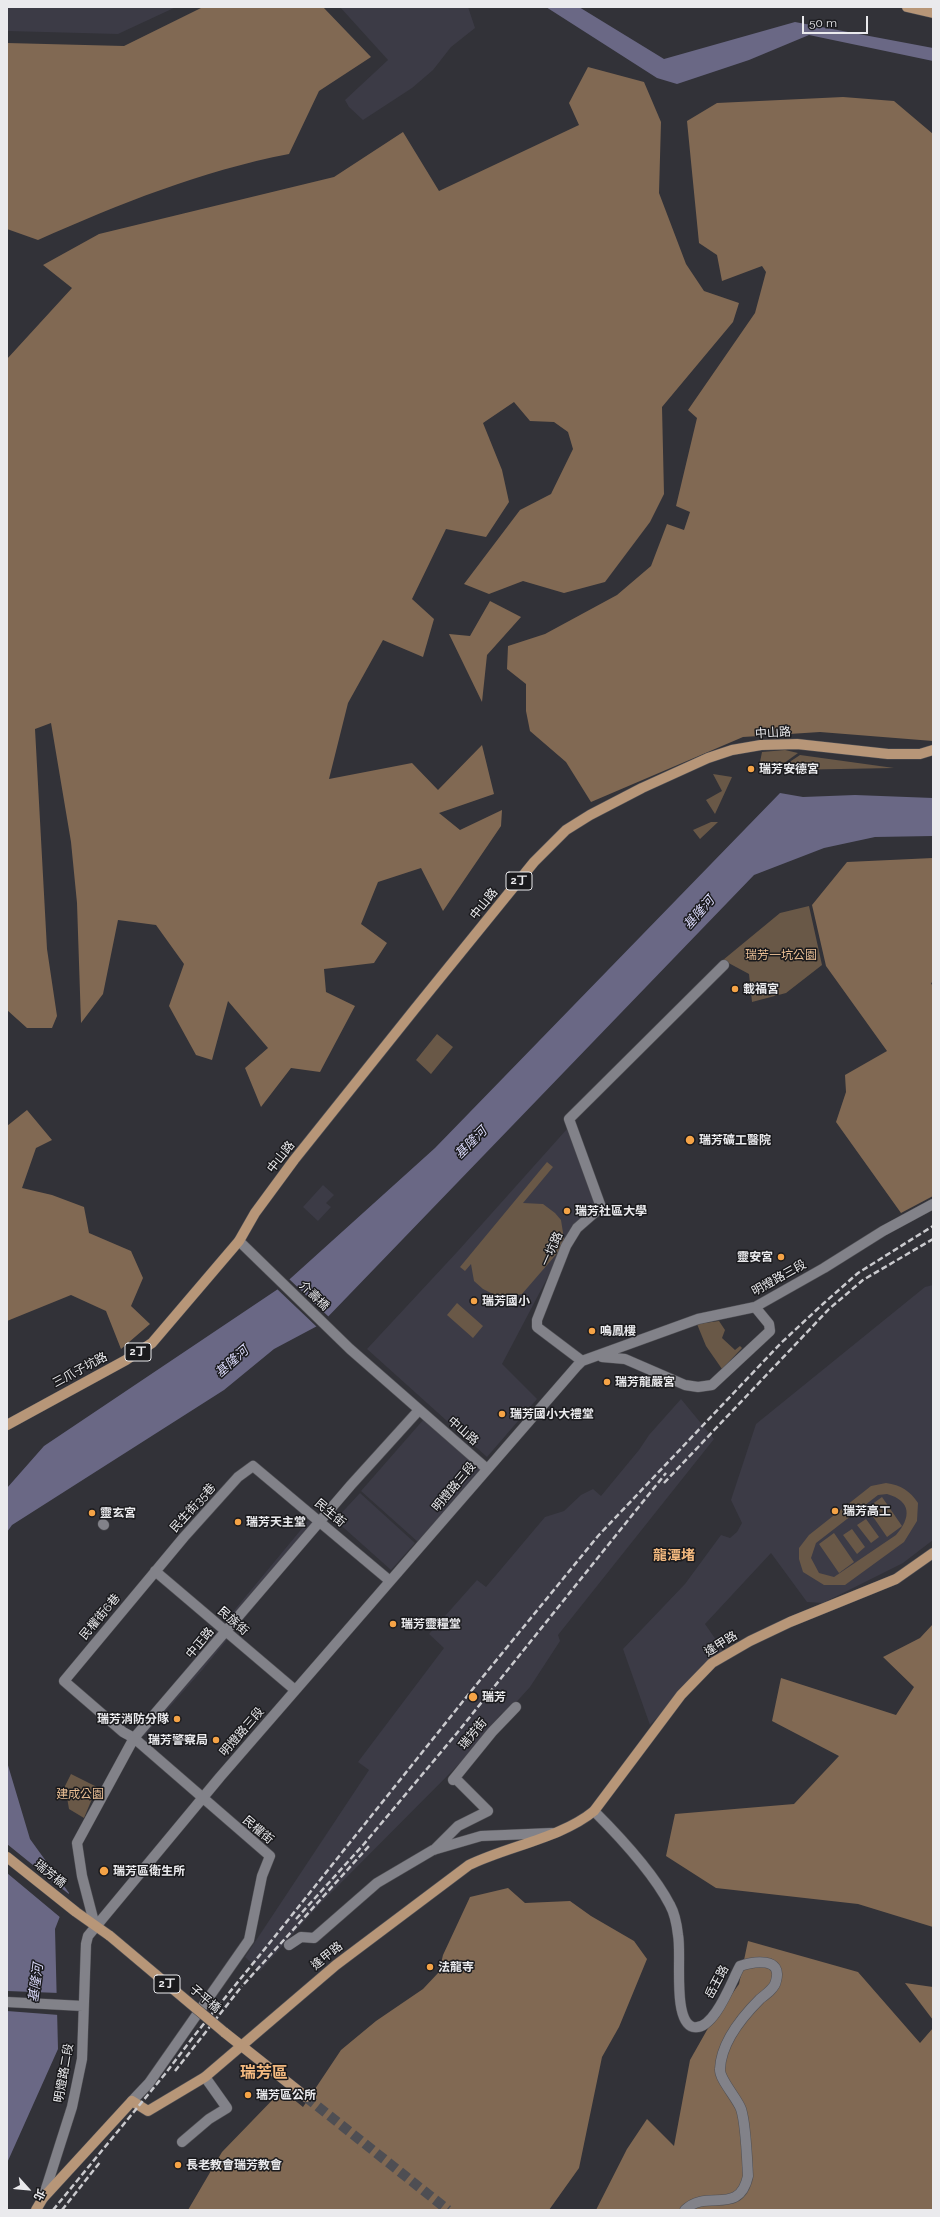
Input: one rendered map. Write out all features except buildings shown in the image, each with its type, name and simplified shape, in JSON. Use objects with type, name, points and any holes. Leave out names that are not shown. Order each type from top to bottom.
[{"type":"main road","points":[[907,7],[933,13]]},
{"type":"main road","name":"中山路","points":[[239,1241],[255,1213],[294,1160],[534,862],[566,830],[590,815],[642,788],[708,758],[732,750],[761,745],[797,744],[888,754],[920,754],[933,750]]},
{"type":"main road","name":"三爪子坑路","points":[[7,1425],[126,1360],[152,1343],[239,1241]]},
{"type":"main road","name":"逢甲路","points":[[132,2101],[148,2111],[205,2078],[336,1965],[469,1865],[488,1856],[552,1833],[587,1816],[594,1810],[681,1695],[712,1663],[750,1641],[790,1622],[896,1580],[933,1553]]},
{"type":"main road","name":"瑞芳橋","points":[[7,1857],[95,1926]]},
{"type":"main road","name":"子平橋","points":[[95,1926],[110,1936],[242,2047]]},
{"type":"main road","name":"2丁","points":[[242,2047],[306,2097]]},
{"type":"main road","name":"明燈路二段","points":[[36,2210],[43,2198],[132,2101]]},
{"type":"street","name":"一坑路","points":[[582,1360],[537,1327],[537,1320],[566,1246],[577,1228],[601,1207],[569,1119],[724,965]]},
{"type":"street","name":"明燈路三段","points":[[95,1926],[202,1798],[582,1360],[698,1319],[754,1307],[824,1268],[883,1231],[933,1204]]},
{"type":"street","name":"介壽橋","points":[[239,1241],[350,1349]]},
{"type":"street","points":[[582,1360],[617,1357],[685,1385],[698,1387],[712,1385],[770,1331],[768,1324],[754,1307]]},
{"type":"street","name":"中山路","points":[[350,1349],[487,1468]]},
{"type":"street","name":"中正路","points":[[95,1926],[82,1876],[77,1843],[134,1738],[226,1633],[320,1521],[419,1410]]},
{"type":"street","name":"民生街","points":[[253,1466],[390,1581]]},
{"type":"street","name":"民生街35巷","points":[[155,1571],[238,1477],[253,1466]]},
{"type":"street","name":"民族街","points":[[155,1571],[226,1633],[295,1690]]},
{"type":"street","name":"民權街6巷","points":[[64,1681],[155,1571]]},
{"type":"street","name":"民權街","points":[[64,1681],[124,1732],[134,1738],[270,1856],[262,1876],[249,1940],[172,2048]]},
{"type":"street","name":"瑞芳街","points":[[433,1850],[458,1826],[488,1810],[454,1779],[492,1732],[516,1707]]},
{"type":"street","name":"岳王路","points":[[594,1810],[648,1873],[671,1907],[678,1936],[679,2005],[683,2020],[692,2027],[702,2027],[706,2024],[722,2004],[740,1966],[754,1961],[765,1961],[774,1966],[777,1973],[776,1983],[746,2013],[735,2029],[720,2065],[719,2072],[741,2110],[748,2176],[746,2186],[740,2196],[728,2203],[698,2203],[685,2210]]},
{"type":"street","name":"逢甲路","points":[[289,1945],[301,1937],[314,1938],[377,1883],[433,1850],[481,1836],[552,1833]]},
{"type":"street","name":"明燈路二段","points":[[43,2198],[72,2107],[82,2059],[86,1944],[88,1936],[95,1926]]},
{"type":"street","points":[[7,2002],[83,2006]]},
{"type":"street","name":"明燈路二段","points":[[132,2101],[149,2083],[172,2048]]},
{"type":"street","points":[[182,2142],[209,2118],[226,2108],[205,2078]]},
{"type":"shaded area","points":[[7,7],[176,7],[118,34],[7,31]]},
{"type":"shaded area","points":[[203,7],[323,7],[371,57],[319,91],[289,154],[256,161],[192,179],[130,201],[38,240],[7,229],[7,43],[124,46]]},
{"type":"shaded area","points":[[340,7],[468,7],[475,28],[451,47],[433,70],[412,88],[363,120],[349,107],[345,100],[388,60]]},
{"type":"shaded area","points":[[588,67],[644,82],[661,122],[659,193],[686,264],[704,291],[739,303],[733,322],[662,407],[664,494],[650,522],[605,582],[564,593],[523,581],[489,594],[464,584],[520,510],[551,494],[573,449],[568,432],[554,422],[530,421],[514,402],[483,423],[502,470],[509,502],[486,537],[446,529],[412,599],[434,619],[423,657],[383,640],[348,703],[329,779],[412,763],[438,790],[482,745],[494,794],[439,813],[460,830],[502,810],[501,826],[443,911],[421,868],[378,882],[361,924],[387,943],[374,963],[324,969],[326,992],[355,1006],[320,1072],[291,1068],[261,1107],[245,1068],[268,1048],[228,1001],[212,1060],[196,1055],[169,1006],[184,964],[156,925],[118,920],[103,994],[81,1023],[77,903],[71,842],[51,723],[35,729],[47,949],[57,1016],[52,1028],[27,1028],[7,1010],[7,359],[72,288],[43,265],[99,234],[334,177],[403,132],[439,191],[579,125],[569,103]]},
{"type":"shaded area","points":[[843,97],[894,101],[933,134],[933,741],[820,732],[743,737],[591,802],[566,762],[530,731],[526,711],[526,684],[507,669],[508,646],[545,634],[617,595],[651,566],[667,524],[684,530],[690,512],[676,506],[697,418],[688,410],[755,313],[766,272],[762,266],[722,281],[717,255],[699,243],[687,121],[717,103]]},
{"type":"shaded area","points":[[490,601],[521,617],[487,655],[482,702],[449,634],[470,636]]},
{"type":"shaded area","points":[[933,858],[933,982],[931,983],[933,987],[933,1196],[901,1213],[836,1122],[846,1092],[845,1075],[887,1051],[826,966],[812,905],[847,862]]},
{"type":"shaded area","points":[[27,1110],[52,1140],[36,1148],[22,1188],[52,1195],[84,1207],[89,1233],[131,1251],[143,1278],[131,1306],[150,1324],[121,1349],[106,1311],[71,1295],[7,1321],[7,1126]]},
{"type":"shaded area","name":"瑞芳國小","points":[[567,1129],[596,1200],[561,1252],[502,1364],[537,1399],[487,1457],[367,1349],[458,1251]]},
{"type":"shaded area","points":[[323,1185],[334,1195],[326,1203],[331,1207],[318,1221],[303,1207]]},
{"type":"shaded area","name":"瑞芳高工","points":[[933,1285],[933,1540],[903,1563],[823,1603],[807,1602],[771,1553],[705,1624],[723,1650],[650,1725],[623,1649],[685,1584],[721,1535],[730,1538],[737,1532],[742,1523],[731,1500],[756,1424],[925,1287]]},
{"type":"shaded area","points":[[681,1399],[714,1439],[558,1635],[560,1641],[530,1687],[510,1709],[501,1714],[468,1755],[317,1907],[260,1971],[245,1957],[369,1770],[358,1762],[444,1648],[429,1634],[477,1580],[486,1587],[545,1517],[564,1511],[581,1495],[593,1489],[601,1496],[639,1450],[649,1435]]},
{"type":"shaded area","points":[[424,1419],[481,1470],[418,1542],[361,1491]]},
{"type":"shaded area","points":[[360,1493],[415,1543],[391,1570],[335,1520]]},
{"type":"shaded area","points":[[309,1520],[316,1531],[203,1669],[144,1736],[136,1729]]},
{"type":"shaded area","points":[[933,1624],[933,1927],[858,1904],[716,1888],[666,1856],[675,1814],[794,1804],[839,1756],[772,1721],[781,1678],[896,1715],[914,1687],[883,1657],[920,1638]]},
{"type":"shaded area","points":[[508,1888],[525,1903],[570,1901],[591,1916],[634,1941],[647,1959],[619,2027],[602,2057],[579,2168],[549,2210],[188,2210],[222,2152],[282,2090],[303,2107],[341,2050],[376,2021],[423,1989],[439,1972],[443,1955],[470,1897]]},
{"type":"shaded area","points":[[748,1941],[858,1972],[920,2043],[933,2028],[933,2210],[596,2210],[627,2149],[647,2119],[674,2146],[690,2060],[707,2030],[739,1984]]},
{"type":"shaded area","points":[[905,1983],[933,1987],[933,2020]]},
{"type":"green space","points":[[785,750],[798,753],[776,769],[766,768],[767,763],[760,762],[762,752]]},
{"type":"green space","points":[[800,755],[894,768],[786,770],[785,765]]},
{"type":"green space","points":[[713,774],[732,777],[715,814],[706,800],[722,791]]},
{"type":"green space","points":[[711,822],[718,822],[700,839],[693,830]]},
{"type":"green space","name":"瑞芳一坑公園","points":[[809,906],[822,965],[786,993],[752,1002],[749,974],[723,960],[780,913]]},
{"type":"green space","points":[[437,1034],[453,1047],[431,1074],[416,1060]]},
{"type":"green space","points":[[547,1162],[553,1167],[523,1203],[543,1204],[555,1213],[561,1220],[564,1239],[560,1250],[522,1294],[509,1297],[497,1296],[483,1289],[474,1281],[471,1264],[465,1271],[460,1267]]},
{"type":"green space","points":[[457,1303],[483,1326],[473,1338],[447,1315]]},
{"type":"green space","points":[[719,1321],[725,1330],[722,1338],[735,1350],[740,1346],[742,1348],[722,1369],[706,1346],[697,1324]]},
{"type":"green space","points":[[886,1483],[896,1485],[912,1495],[918,1503],[917,1521],[904,1542],[845,1585],[824,1585],[803,1572],[799,1559],[799,1548],[809,1535],[871,1486]],"holes":[[[887,1494],[895,1497],[905,1506],[906,1511],[904,1522],[896,1535],[834,1577],[819,1573],[811,1558],[816,1543],[878,1495]]]},
{"type":"green space","points":[[882,1497],[902,1526],[887,1537],[867,1508]]},
{"type":"green space","points":[[866,1519],[879,1537],[871,1543],[857,1525]]},
{"type":"green space","points":[[852,1529],[865,1547],[857,1554],[843,1535]]},
{"type":"green space","points":[[834,1533],[854,1562],[839,1573],[819,1544]]},
{"type":"green space","name":"建成公園","points":[[71,1774],[97,1787],[84,1818],[69,1809],[65,1786]]},
{"type":"water","points":[[546,7],[579,7],[664,59],[795,22],[933,48],[933,61],[809,35],[749,60],[677,84],[657,78]]},
{"type":"water","name":"基隆河","points":[[780,793],[803,797],[855,795],[933,798],[933,836],[875,837],[824,848],[754,875],[321,1324],[274,1349],[224,1390],[12,1525],[7,1532],[7,1488],[44,1446],[281,1287],[435,1148]]},
{"type":"water","name":"基隆河","points":[[7,1762],[30,1839],[69,1893],[55,1929],[58,2049],[7,2163]]},
{"type":"pier","points":[[288,1278],[330,1318],[322,1326],[318,1328],[276,1288]]},
{"type":"pier","points":[[7,1844],[70,1895],[61,1918],[7,1873]]},
{"type":"pier","points":[[7,1991],[59,1993],[59,2015],[7,2011]]},
{"type":"tunnel","points":[[306,2097],[448,2210]]},
{"type":"railway","points":[[53,2210],[165,2074],[472,1690],[598,1536],[781,1343],[824,1303],[858,1273],[933,1226]]},
{"type":"railway","points":[[664,1483],[829,1309],[863,1280],[933,1239]]},
{"type":"railway","points":[[296,1919],[364,1844],[457,1733],[666,1473]]},
{"type":"railway","points":[[244,1984],[369,1846]]},
{"type":"railway","points":[[175,2071],[242,1986]]},
{"type":"railway","points":[[62,2210],[101,2161]]},
{"type":"place","name":"瑞芳安德宮","points":[[751,769]]},
{"type":"place","name":"載福宮","points":[[735,989]]},
{"type":"place","name":"瑞芳礦工醫院","points":[[690,1140]]},
{"type":"place","name":"瑞芳社區大學","points":[[567,1211]]},
{"type":"place","name":"靈安宮","points":[[781,1257]]},
{"type":"place","name":"瑞芳國小","points":[[474,1301]]},
{"type":"place","name":"鳴鳳樓","points":[[592,1331]]},
{"type":"place","name":"瑞芳龍嚴宮","points":[[607,1382]]},
{"type":"place","name":"瑞芳國小大禮堂","points":[[502,1414]]},
{"type":"place","name":"瑞芳高工","points":[[835,1511]]},
{"type":"place","name":"靈玄宮","points":[[92,1513]]},
{"type":"place","name":"瑞芳天主堂","points":[[238,1522]]},
{"type":"place","name":"瑞芳靈糧堂","points":[[393,1624]]},
{"type":"place","name":"瑞芳","points":[[473,1697]]},
{"type":"place","name":"瑞芳消防分隊","points":[[177,1719]]},
{"type":"place","name":"瑞芳警察局","points":[[216,1740]]},
{"type":"place","name":"瑞芳區衛生所","points":[[104,1871]]},
{"type":"place","name":"法龍寺","points":[[430,1967]]},
{"type":"place","name":"瑞芳區公所","points":[[248,2095]]},
{"type":"place","name":"長老教會瑞芳教會","points":[[178,2165]]},
{"type":"district","name":"龍潭堵","points":[[674,1556]]},
{"type":"district","name":"瑞芳區","points":[[264,2073]]}]
